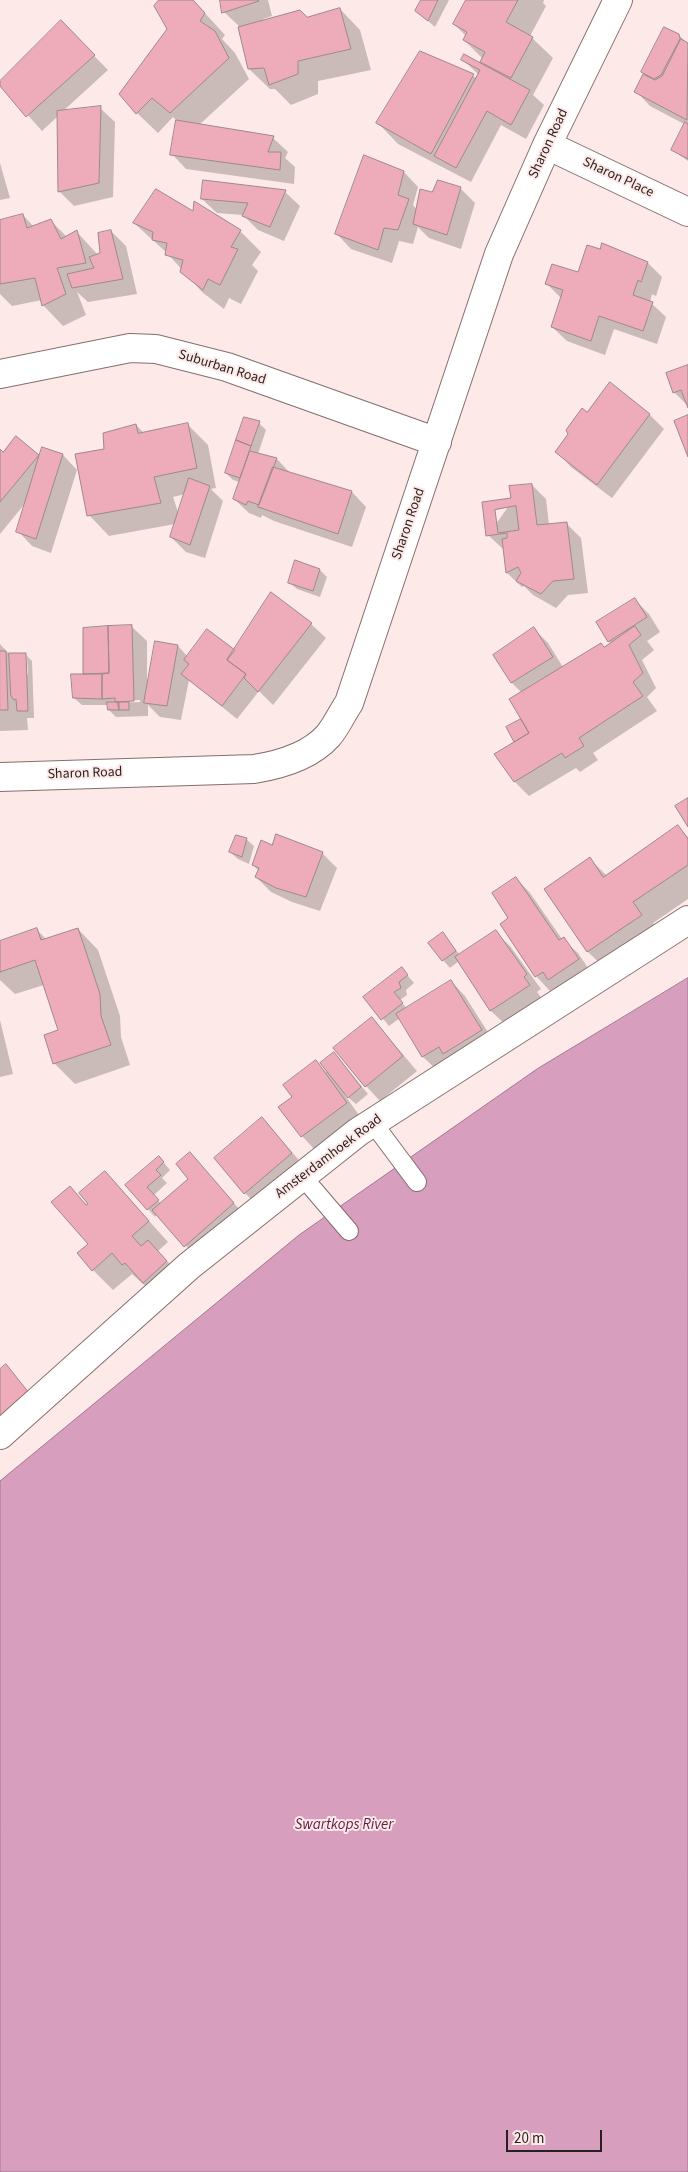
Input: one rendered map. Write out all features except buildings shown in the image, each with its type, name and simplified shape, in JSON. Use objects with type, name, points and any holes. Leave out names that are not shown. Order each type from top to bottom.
[{"type":"street","name":"Sharon Road","points":[[0,777],[254,769],[276,765],[305,753],[328,736],[349,703],[499,254],[547,145],[618,0]]},
{"type":"street","name":"Sharon Place","points":[[547,145],[688,212]]},
{"type":"street","name":"Suburban Road","points":[[0,374],[130,348],[156,348],[227,367],[437,442]]},
{"type":"street","name":"Amsterdamhoek Road","points":[[0,1435],[189,1266],[302,1176],[373,1123],[688,920]]},
{"type":"lane","points":[[373,1123],[417,1182]]},
{"type":"lane","points":[[302,1176],[348,1231]]},
{"type":"water","name":"Swartkops River","points":[[688,978],[688,2172],[0,2172],[0,1481],[299,1235],[537,1069]]}]
